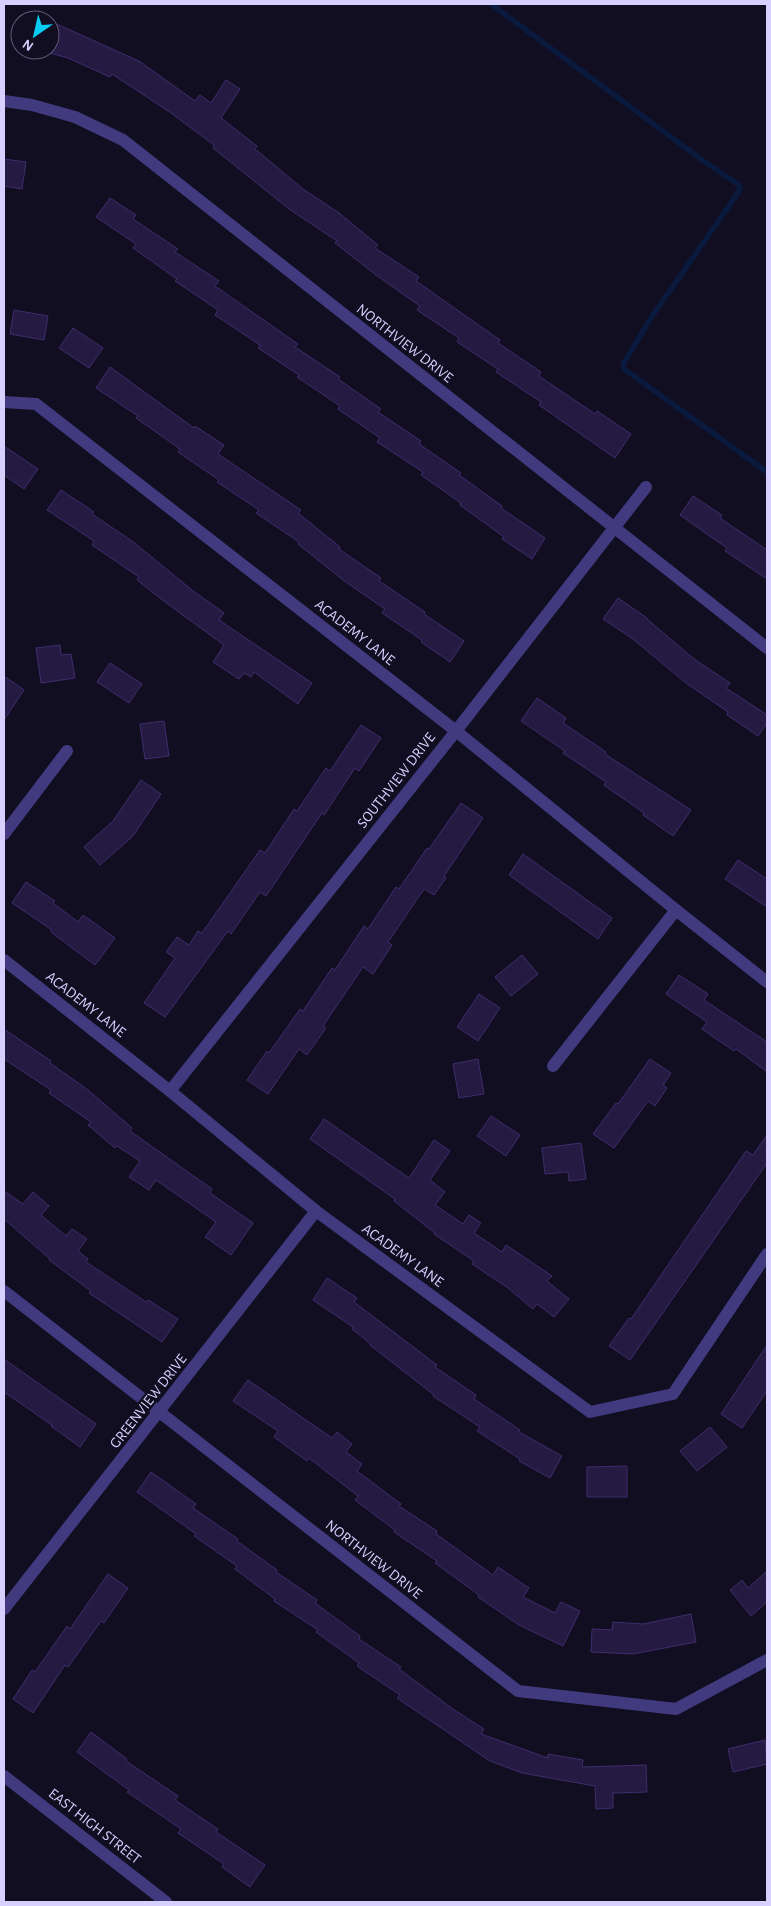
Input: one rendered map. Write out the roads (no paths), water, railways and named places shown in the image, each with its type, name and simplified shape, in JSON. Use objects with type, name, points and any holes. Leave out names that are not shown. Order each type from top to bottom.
[{"type":"street","name":"NORTHVIEW DRIVE","points":[[4,101],[74,117],[123,140],[767,648]]},
{"type":"street","name":"ACADEMY LANE","points":[[4,402],[36,404],[456,731],[767,982]]},
{"type":"street","name":"SOUTHVIEW DRIVE","points":[[170,1091],[646,488]]},
{"type":"street","points":[[4,834],[67,751]]},
{"type":"street","points":[[553,1066],[676,910]]},
{"type":"street","name":"ACADEMY LANE","points":[[4,960],[170,1091],[316,1211],[590,1412],[673,1394],[767,1254]]},
{"type":"street","name":"GREENVIEW DRIVE","points":[[4,1610],[316,1211]]},
{"type":"street","name":"NORTHVIEW DRIVE","points":[[4,1291],[518,1691],[676,1709],[767,1660]]},
{"type":"street","name":"EAST HIGH STREET","points":[[4,1776],[166,1902]]},
{"type":"waterway","points":[[491,4],[739,185],[740,190],[653,315],[623,364],[624,369],[767,472]]}]
